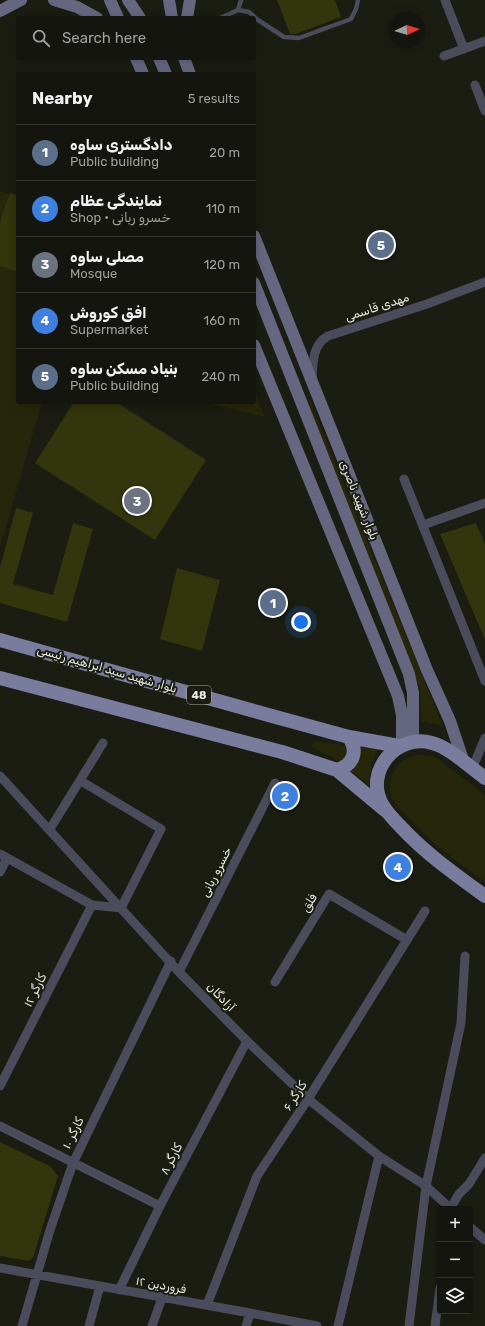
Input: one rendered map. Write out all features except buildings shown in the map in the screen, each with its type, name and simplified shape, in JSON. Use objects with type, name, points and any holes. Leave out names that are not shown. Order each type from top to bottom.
[{"type":"main road","points":[[0,11],[21,0]]},
{"type":"main road","points":[[54,0],[77,7],[93,16]]},
{"type":"main road","points":[[110,0],[117,16]]},
{"type":"main road","points":[[128,0],[139,16]]},
{"type":"main road","points":[[169,0],[172,16]]},
{"type":"main road","points":[[187,16],[190,0]]},
{"type":"main road","points":[[160,60],[165,72]]},
{"type":"main road","points":[[185,60],[189,72]]},
{"type":"main road","name":"بلوار شهید ناصری","points":[[256,241],[312,385],[427,670],[468,766]]},
{"type":"main road","name":"بلوار شهید ناصری","points":[[256,288],[409,674],[413,693],[405,744]]},
{"type":"main road","points":[[256,350],[398,696],[402,715],[405,744],[388,756],[382,764],[379,773],[377,782],[378,792],[385,810]]},
{"type":"main road","name":"بلوار شهید سید ابراهیم رئیسی","points":[[0,640],[349,737],[405,744]]},
{"type":"main road","points":[[0,678],[282,752],[337,770],[385,810],[414,841],[481,894],[485,904]]},
{"type":"main road","points":[[337,770],[345,766],[352,759],[353,744],[349,737]]},
{"type":"main road","name":"48","points":[[405,744],[423,741],[437,745],[485,778]]},
{"type":"street","points":[[449,1],[464,48]]},
{"type":"street","points":[[444,56],[485,41]]},
{"type":"street","points":[[475,85],[483,98],[485,111]]},
{"type":"street","name":"مهدی قاسمی","points":[[312,385],[313,360],[318,345],[322,339],[427,304],[485,282]]},
{"type":"street","points":[[404,479],[485,681]]},
{"type":"street","points":[[423,525],[485,503]]},
{"type":"street","points":[[468,766],[485,738]]},
{"type":"street","points":[[50,829],[81,781],[103,743]]},
{"type":"street","name":"آزادگان","points":[[0,776],[171,961],[179,972],[247,1041],[308,1099],[379,1156],[426,1186],[447,1206]]},
{"type":"street","points":[[0,872],[3,856],[92,905],[121,908],[160,828],[81,781]]},
{"type":"street","name":"خسرو ربانی","points":[[179,972],[275,783]]},
{"type":"street","name":"فلق","points":[[275,982],[329,894],[407,940]]},
{"type":"street","name":"کارگر ۱۲","points":[[0,1086],[92,905]]},
{"type":"street","name":"کارگر ۶","points":[[207,1305],[257,1176],[308,1099],[425,910]]},
{"type":"street","points":[[410,1326],[426,1186],[461,1023],[464,956]]},
{"type":"street","name":"کارگر ۱۰","points":[[22,1326],[72,1163],[171,961]]},
{"type":"street","name":"کارگر ۸","points":[[119,1290],[160,1206],[247,1041]]},
{"type":"street","points":[[0,1126],[160,1206]]},
{"type":"street","points":[[338,1326],[379,1156]]},
{"type":"street","points":[[452,1206],[459,1194],[469,1184],[485,1158]]},
{"type":"street","points":[[473,1230],[485,1240]]},
{"type":"street","name":"۱۲ فروردین","points":[[0,1268],[317,1326]]},
{"type":"street","points":[[89,1326],[100,1286]]},
{"type":"street","points":[[152,1326],[162,1298]]},
{"type":"street","points":[[435,1326],[437,1311]]},
{"type":"street","points":[[246,1326],[250,1313]]},
{"type":"lane","points":[[238,10],[241,0]]},
{"type":"lane","points":[[256,18],[284,37],[300,38],[351,19],[356,9],[358,0]]},
{"type":"lane","points":[[224,16],[238,10],[249,12],[254,16]]},
{"type":"green space","points":[[0,191],[16,195],[16,404],[41,404],[0,548]]},
{"type":"green space","points":[[256,395],[265,417],[211,404],[256,404]]},
{"type":"green space","points":[[308,396],[443,726],[421,721],[420,689],[311,417]]},
{"type":"green space","points":[[314,741],[378,749],[372,763],[369,785],[332,757],[312,747]]},
{"type":"green space","points":[[416,755],[437,758],[485,795],[485,882],[426,836],[396,806],[390,790],[392,776],[397,766],[402,761]]},
{"type":"place","name":"بنیاد مسکن ساوه","points":[[381,245]]},
{"type":"place","name":"مصلی ساوه","points":[[137,501]]},
{"type":"place","name":"دادگستری ساوه","points":[[273,603]]},
{"type":"place","name":"نمایندگی عظام","points":[[285,796]]},
{"type":"place","name":"افق کوروش","points":[[398,867]]}]
